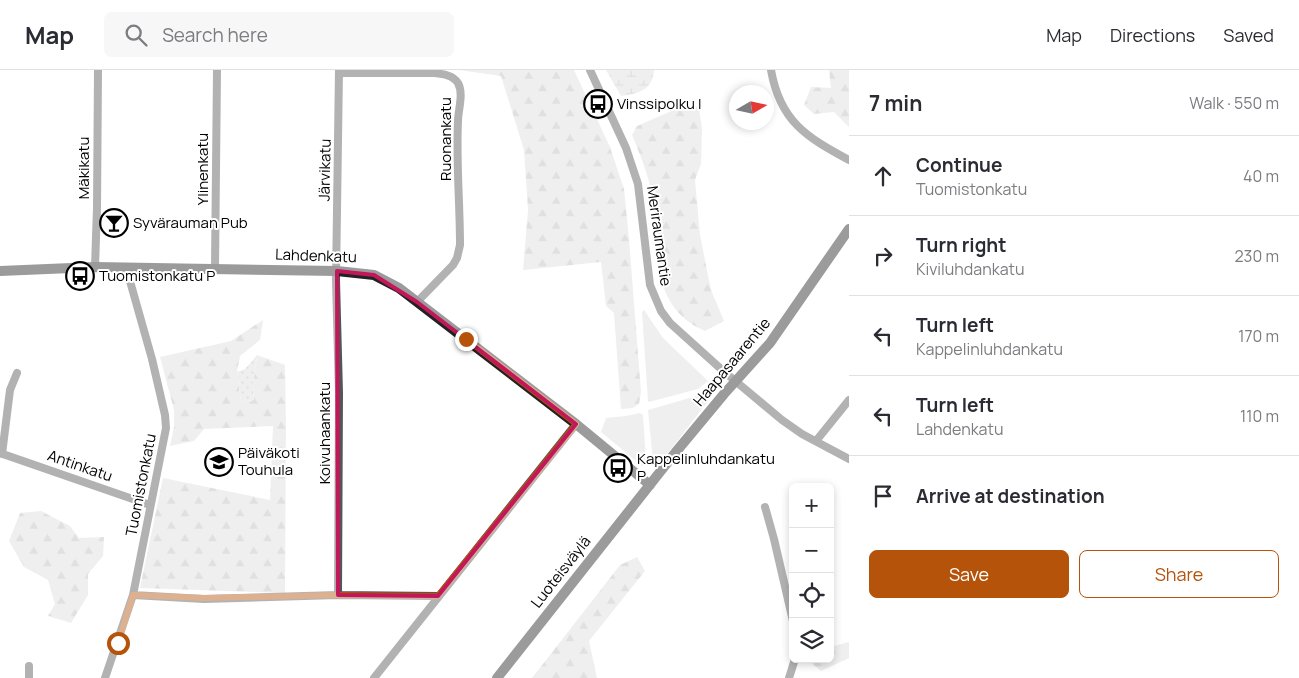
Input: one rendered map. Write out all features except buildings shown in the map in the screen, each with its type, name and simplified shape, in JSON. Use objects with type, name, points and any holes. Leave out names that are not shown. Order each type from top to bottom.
[{"type":"main road","name":"Haapasaarentie","points":[[650,485],[735,382],[770,343],[849,230]]},
{"type":"main road","name":"Lahdenkatu","points":[[0,271],[126,267],[337,271],[374,275],[399,288],[576,424],[650,485]]},
{"type":"main road","name":"Luoteisväylä","points":[[497,678],[650,485]]},
{"type":"street","name":"Mäkikatu","points":[[95,267],[98,70]]},
{"type":"street","name":"Ylinenkatu","points":[[215,268],[217,70]]},
{"type":"street","name":"Meriraumantie","points":[[590,70],[626,148],[638,184],[650,285],[654,299],[661,311],[670,323],[735,382],[782,420],[849,459]]},
{"type":"street","points":[[771,70],[779,100],[788,117],[800,130],[849,160]]},
{"type":"street","name":"Järvikatu","points":[[337,271],[339,72]]},
{"type":"street","name":"Ruonankatu","points":[[339,72],[445,74],[454,78],[459,85],[460,245],[454,265],[417,302]]},
{"type":"street","name":"Tuomistonkatu","points":[[105,678],[133,595],[166,428],[165,415],[152,359],[126,267]]},
{"type":"street","name":"Koivuhaankatu","points":[[337,271],[339,393],[338,595]]},
{"type":"street","points":[[1,453],[10,390],[17,373]]},
{"type":"street","points":[[816,441],[849,400]]},
{"type":"street","points":[[374,678],[576,424]]},
{"type":"street","name":"Antinkatu","points":[[1,453],[150,505]]},
{"type":"street","points":[[765,507],[792,618]]},
{"type":"street","points":[[133,595],[204,598],[338,595],[438,596]]},
{"type":"street","points":[[789,678],[794,663]]},
{"type":"street","points":[[29,666],[29,678]]},
{"type":"highlighted area","points":[[337,271],[374,275],[417,302],[576,424],[438,596],[338,595]]},
{"type":"green space","points":[[459,70],[574,70],[610,147],[624,189],[641,392],[639,404],[633,408],[621,409],[614,313],[606,306],[601,262],[523,270],[528,210],[524,150],[501,76]]},
{"type":"green space","points":[[606,70],[654,70],[651,82],[644,90],[621,96]]},
{"type":"green space","points":[[829,70],[849,70],[849,127],[834,112],[814,114],[804,105],[811,87],[831,88]]},
{"type":"green space","points":[[685,105],[699,107],[702,129],[701,164],[695,180],[700,235],[711,290],[724,321],[705,331],[687,320],[674,307],[665,292],[657,255],[651,189],[632,135],[637,126]]},
{"type":"green space","points":[[644,310],[663,338],[708,381],[698,389],[648,401],[642,312]]},
{"type":"green space","points":[[263,320],[260,340],[240,356],[237,372],[241,402],[254,400],[253,385],[257,355],[285,365],[285,593],[140,588],[163,478],[270,500],[273,426],[204,429],[194,441],[170,446],[174,427],[174,410],[160,357],[231,341]]},
{"type":"green space","points":[[257,355],[253,385],[254,400],[241,402],[237,372],[245,369]]},
{"type":"green space","points":[[709,389],[714,393],[657,467],[655,467],[648,410],[700,395]]},
{"type":"green space","points":[[640,413],[643,415],[646,460],[646,465],[642,466],[601,432],[606,418]]},
{"type":"green space","points":[[41,511],[70,526],[79,538],[104,537],[103,556],[88,574],[88,595],[71,623],[48,616],[55,604],[48,580],[24,567],[9,541],[20,513]]},
{"type":"green space","points":[[637,557],[645,571],[589,641],[597,678],[532,678],[620,565]]},
{"type":"green space","points":[[849,642],[849,658],[821,671],[811,663],[834,663],[834,646]]},
{"type":"place","name":"Vinssipolku I","points":[[598,104]]},
{"type":"place","name":"Syvärauman Pub","points":[[114,223]]},
{"type":"place","name":"Tuomistonkatu P","points":[[80,276]]},
{"type":"place","name":"Päiväkoti Touhula","points":[[219,462]]},
{"type":"place","name":"Kappelinluhdankatu P","points":[[618,468]]},
{"type":"route","points":[[118,643],[133,595],[204,598],[338,595],[438,596],[576,424],[466,339]]}]
